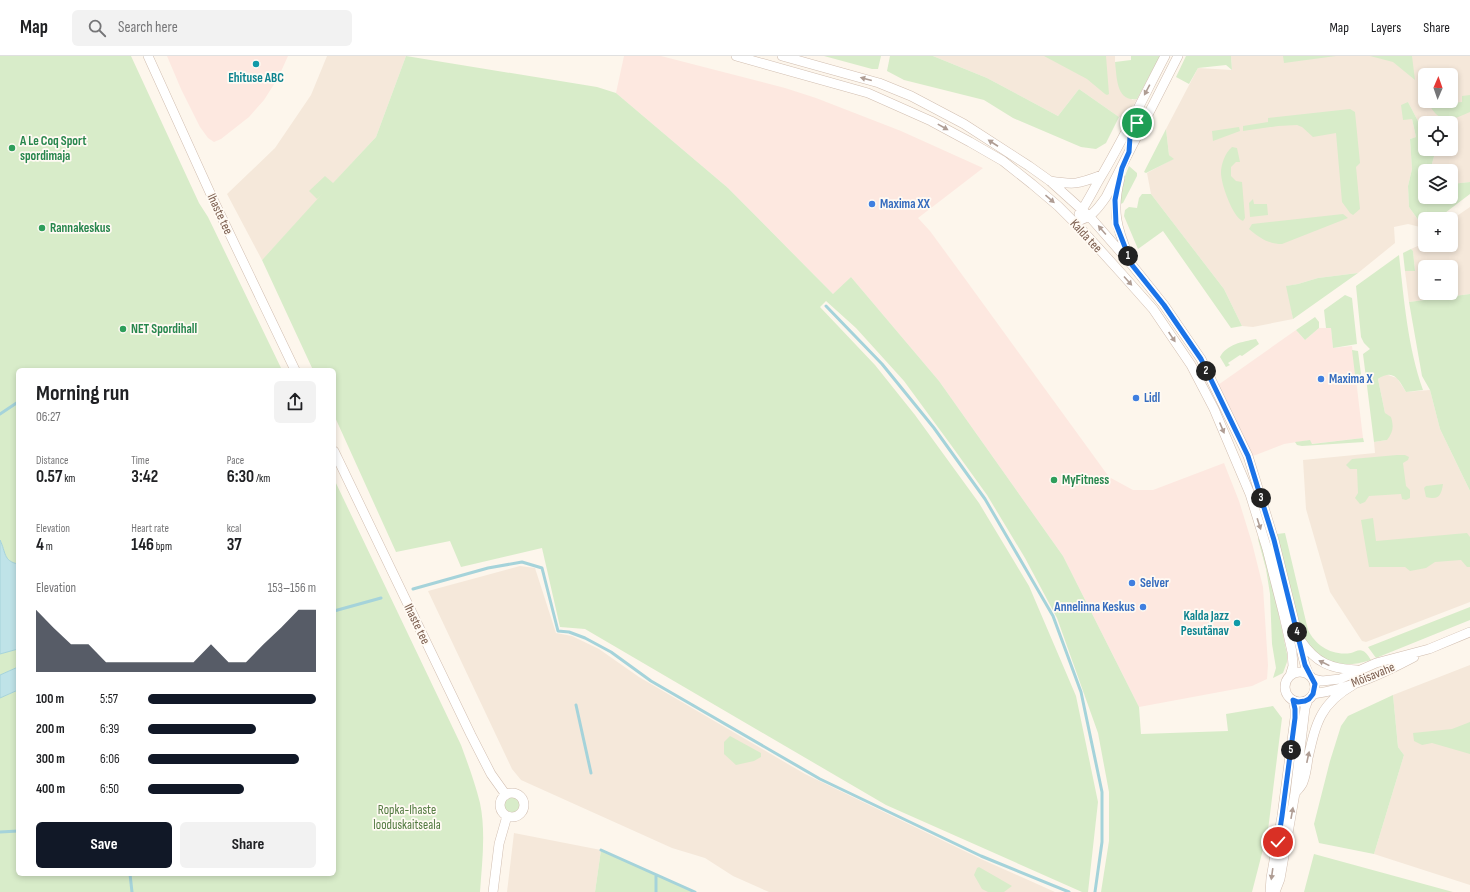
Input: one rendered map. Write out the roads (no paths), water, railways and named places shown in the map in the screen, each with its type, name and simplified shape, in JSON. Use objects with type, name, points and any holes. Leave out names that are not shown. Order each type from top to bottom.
[{"type":"street","name":"Ihaste tee","points":[[148,56],[212,197],[294,368]]},
{"type":"street","name":"Kalda tee","points":[[736,56],[868,93],[931,121],[1003,162],[1058,206],[1153,310],[1191,365],[1214,409],[1250,494],[1267,549],[1292,652],[1293,666],[1290,676]]},
{"type":"street","name":"Kalda tee","points":[[782,56],[880,83],[911,96],[964,124],[1050,181],[1090,217],[1132,265],[1164,305],[1201,359],[1248,456],[1273,536],[1305,665],[1311,677]]},
{"type":"street","points":[[1074,222],[1120,145],[1165,56]]},
{"type":"street","points":[[1074,222],[1090,217],[1106,196],[1122,168],[1178,56]]},
{"type":"street","points":[[1136,112],[1151,110]]},
{"type":"street","points":[[1129,152],[1130,137],[1137,123],[1136,112]]},
{"type":"street","points":[[1122,168],[1115,200],[1116,224],[1132,265]]},
{"type":"street","points":[[1050,181],[1073,184],[1102,175]]},
{"type":"street","name":"Ihaste tee","points":[[336,455],[470,735],[491,774],[506,795]]},
{"type":"street","name":"Mõisavahe","points":[[1310,697],[1353,685],[1382,673],[1429,649],[1470,632]]},
{"type":"street","points":[[1298,638],[1314,657],[1326,665],[1342,669],[1360,670]]},
{"type":"street","name":"Mõisavahe","points":[[1311,677],[1322,681],[1340,679],[1376,663],[1429,649]]},
{"type":"street","points":[[1275,892],[1280,879],[1295,793],[1305,708],[1310,697],[1315,684],[1311,677],[1300,672],[1295,672],[1290,676],[1285,684],[1287,694],[1293,700],[1298,702],[1310,697]]},
{"type":"street","points":[[1295,793],[1304,782],[1312,740],[1320,715],[1329,703],[1342,691],[1353,685]]},
{"type":"street","points":[[1270,892],[1295,718],[1293,700]]},
{"type":"street","points":[[514,793],[523,801],[523,809],[515,817],[507,816],[501,811],[500,804],[503,797],[514,793]]},
{"type":"street","points":[[493,892],[499,844],[507,816]]},
{"type":"water","points":[[0,540],[7,558],[16,564],[16,650],[0,654]]},
{"type":"water","points":[[16,668],[16,691],[0,698],[0,675]]},
{"type":"waterway","points":[[826,306],[882,364],[934,428],[985,499],[1053,616],[1081,692],[1102,792],[1102,842],[1095,892]]},
{"type":"waterway","points":[[0,414],[16,403]]},
{"type":"waterway","points":[[413,589],[488,568],[522,562],[542,568],[558,631],[569,632],[585,638],[611,652],[651,681],[820,779],[981,856],[1069,892]]},
{"type":"waterway","points":[[336,610],[381,598]]},
{"type":"waterway","points":[[576,705],[591,773]]},
{"type":"waterway","points":[[0,832],[16,831]]},
{"type":"waterway","points":[[601,850],[695,892]]},
{"type":"waterway","points":[[656,875],[656,892]]},
{"type":"waterway","points":[[130,876],[132,892]]},
{"type":"place","name":"Ehituse ABC","points":[[256,64]]},
{"type":"place","name":"A Le Coq Sport spordimaja","points":[[12,148]]},
{"type":"place","name":"Maxima XX","points":[[872,204]]},
{"type":"place","name":"Rannakeskus","points":[[42,228]]},
{"type":"place","name":"NET Spordihall","points":[[123,329]]},
{"type":"place","name":"Maxima X","points":[[1321,379]]},
{"type":"place","name":"Lidl","points":[[1136,398]]},
{"type":"place","name":"MyFitness","points":[[1054,480]]},
{"type":"place","name":"Selver","points":[[1132,583]]},
{"type":"place","name":"Annelinna Keskus","points":[[1143,607]]},
{"type":"place","name":"Kalda Jazz Pesutänav","points":[[1237,623]]},
{"type":"park label","name":"Ropka-Ihaste looduskaitseala","points":[[407,818]]}]
